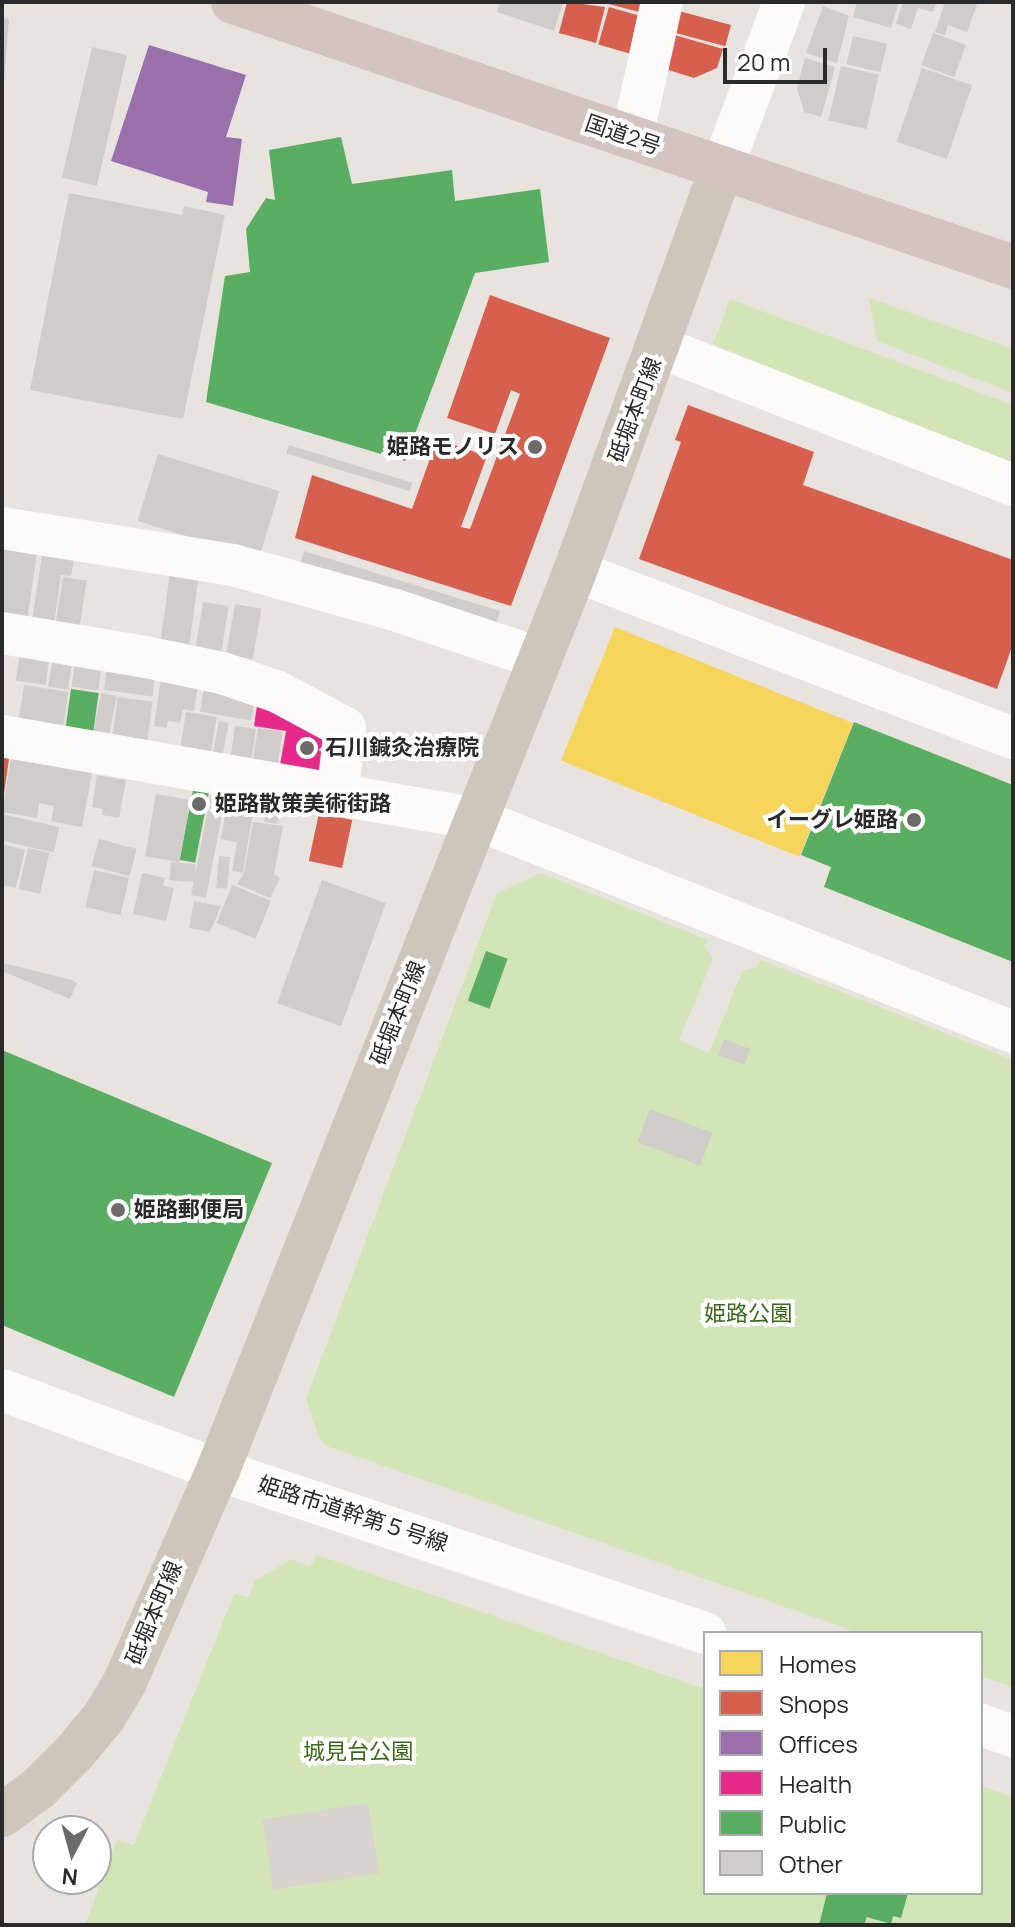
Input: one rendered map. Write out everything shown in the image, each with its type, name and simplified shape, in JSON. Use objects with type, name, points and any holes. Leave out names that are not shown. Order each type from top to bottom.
[{"type":"highway","name":"国道2号","points":[[233,2],[1013,267]]},
{"type":"main road","name":"砥堀本町線","points":[[2,1815],[39,1788],[104,1717],[124,1684],[218,1470],[575,571],[722,168]]},
{"type":"street","points":[[632,138],[662,2]]},
{"type":"street","points":[[722,168],[784,2]]},
{"type":"street","points":[[659,347],[1013,485]]},
{"type":"street","points":[[2,528],[233,565],[395,610],[538,658]]},
{"type":"street","points":[[575,571],[1013,738]]},
{"type":"street","points":[[2,633],[222,673],[278,692],[345,728],[337,797]]},
{"type":"street","points":[[2,736],[476,819],[1013,1032]]},
{"type":"street","name":"姫路市道幹第５号線","points":[[2,1390],[218,1470],[703,1632]]},
{"type":"street","points":[[983,1726],[1013,1736]]},
{"type":"green space","points":[[869,298],[1013,349],[1013,393],[877,341]]},
{"type":"green space","points":[[730,299],[1013,405],[1013,467],[713,344]]},
{"type":"green space","name":"姫路公園","points":[[541,873],[708,940],[705,947],[713,958],[679,1040],[709,1053],[743,970],[758,967],[761,960],[1013,1060],[1013,1687],[983,1677],[983,1631],[853,1631],[327,1446],[319,1438],[306,1399],[497,893]]},
{"type":"green space","name":"城見台公園","points":[[317,1555],[703,1688],[703,1895],[983,1895],[983,1787],[1013,1797],[1013,1925],[85,1925],[96,1895],[112,1895],[112,1853],[117,1840],[134,1845],[234,1594],[249,1597],[255,1581],[291,1559],[310,1567]]},
{"type":"shaded area","points":[[368,1803],[379,1873],[273,1890],[262,1820]]},
{"type":"building: Homes","points":[[615,627],[853,723],[799,857],[561,761]]},
{"type":"building: Shops","points":[[567,2],[605,7],[596,43],[559,33]]},
{"type":"building: Shops","points":[[601,2],[646,2],[643,13]]},
{"type":"building: Shops","points":[[609,7],[645,17],[634,55],[598,44]]},
{"type":"building: Shops","points":[[675,10],[731,25],[725,46],[669,31]]},
{"type":"building: Shops","points":[[671,34],[723,49],[717,68],[694,78],[662,68]]},
{"type":"building: Shops","name":"姫路モノリス","points":[[490,295],[610,338],[511,606],[295,538],[312,475],[412,509],[437,439],[487,456],[461,527],[470,529],[520,394],[511,390],[495,434],[447,418]]},
{"type":"building: Shops","points":[[688,405],[814,452],[803,485],[1013,560],[1013,644],[997,689],[639,559],[681,442],[675,440]]},
{"type":"building: Shops","points":[[2,757],[9,759],[4,794],[2,794]]},
{"type":"building: Shops","points":[[319,813],[352,820],[342,868],[309,861]]},
{"type":"building: Offices","points":[[149,45],[246,75],[226,137],[242,139],[233,206],[206,202],[208,192],[111,161]]},
{"type":"building: Health","name":"石川鍼灸治療院","points":[[259,692],[323,723],[327,772],[280,765],[286,731],[254,726]]},
{"type":"building: Public","points":[[341,137],[352,184],[452,170],[455,201],[540,189],[549,262],[475,273],[405,461],[206,402],[225,276],[250,272],[246,229],[266,198],[275,200],[269,150]]},
{"type":"building: Public","points":[[71,689],[99,693],[92,738],[65,735]]},
{"type":"building: Public","name":"イーグレ姫路","points":[[854,722],[1013,785],[1013,962],[824,887],[831,867],[801,855]]},
{"type":"building: Public","points":[[193,790],[209,793],[195,863],[179,860]]},
{"type":"building: Public","points":[[486,951],[508,959],[489,1009],[468,1001]]},
{"type":"building: Public","points":[[2,1050],[272,1163],[174,1397],[2,1325]]},
{"type":"building: Public","points":[[826,1895],[907,1895],[901,1918],[893,1916],[891,1924],[867,1917],[864,1925],[819,1925]]},
{"type":"building: Other","points":[[500,2],[563,2],[554,31],[497,12]]},
{"type":"building: Other","points":[[857,2],[899,2],[891,28],[853,17]]},
{"type":"building: Other","points":[[903,2],[937,2],[933,12],[918,8],[911,29],[896,24]]},
{"type":"building: Other","points":[[945,2],[978,2],[967,32],[948,25],[945,35],[935,32]]},
{"type":"building: Other","points":[[823,6],[849,16],[837,63],[806,53]]},
{"type":"building: Other","points":[[2,18],[9,19],[4,82],[2,82]]},
{"type":"building: Other","points":[[933,33],[966,45],[954,77],[921,65]]},
{"type":"building: Other","points":[[853,36],[887,44],[881,72],[846,64]]},
{"type":"building: Other","points":[[92,47],[127,55],[97,186],[62,178]]},
{"type":"building: Other","points":[[805,58],[835,67],[821,117],[804,112],[797,88]]},
{"type":"building: Other","points":[[841,66],[879,75],[866,129],[828,121]]},
{"type":"building: Other","points":[[922,68],[972,85],[947,159],[897,142]]},
{"type":"building: Other","points":[[69,193],[182,215],[184,206],[225,215],[183,419],[30,390]]},
{"type":"building: Other","points":[[289,445],[412,483],[410,491],[286,454]]},
{"type":"building: Other","points":[[158,454],[279,491],[259,558],[138,521]]},
{"type":"building: Other","points":[[2,541],[38,546],[27,621],[2,617]]},
{"type":"building: Other","points":[[43,549],[75,553],[71,576],[61,575],[53,631],[31,627]]},
{"type":"building: Other","points":[[304,551],[500,611],[496,625],[300,565]]},
{"type":"building: Other","points":[[170,573],[199,577],[188,650],[160,646]]},
{"type":"building: Other","points":[[63,577],[87,581],[78,635],[54,631]]},
{"type":"building: Other","points":[[203,602],[229,606],[221,657],[195,653]]},
{"type":"building: Other","points":[[235,604],[262,609],[253,659],[226,654]]},
{"type":"building: Other","points":[[21,644],[51,648],[46,685],[16,681]]},
{"type":"building: Other","points":[[54,650],[74,653],[68,690],[48,687]]},
{"type":"building: Other","points":[[76,655],[103,659],[98,690],[72,687]]},
{"type":"building: Other","points":[[108,660],[157,667],[152,697],[104,690]]},
{"type":"building: Other","points":[[162,671],[199,677],[194,711],[183,709],[180,723],[168,721],[167,728],[154,726]]},
{"type":"building: Other","points":[[206,677],[257,686],[251,720],[200,711]]},
{"type":"building: Other","points":[[24,685],[68,692],[62,733],[18,725]]},
{"type":"building: Other","points":[[101,693],[117,696],[108,742],[92,739]]},
{"type":"building: Other","points":[[118,697],[153,702],[146,746],[112,742]]},
{"type":"building: Other","points":[[186,712],[217,717],[211,755],[180,751]]},
{"type":"building: Other","points":[[219,721],[229,723],[222,756],[213,754]]},
{"type":"building: Other","points":[[235,726],[256,729],[251,760],[231,757]]},
{"type":"building: Other","points":[[258,728],[283,732],[278,764],[253,760]]},
{"type":"building: Other","points":[[11,759],[92,773],[82,827],[51,821],[54,806],[39,803],[37,818],[2,812]]},
{"type":"building: Other","points":[[97,775],[126,780],[119,818],[102,815],[103,809],[92,807]]},
{"type":"building: Other","points":[[211,793],[226,796],[206,898],[191,895]]},
{"type":"building: Other","points":[[156,794],[190,800],[180,862],[145,856]]},
{"type":"building: Other","points":[[228,796],[255,800],[243,873],[232,871],[237,842],[221,839]]},
{"type":"building: Other","points":[[267,804],[280,806],[277,824],[264,822]]},
{"type":"building: Other","points":[[2,814],[59,827],[54,853],[2,841]]},
{"type":"building: Other","points":[[253,822],[283,826],[274,874],[280,878],[270,898],[237,884],[244,873]]},
{"type":"building: Other","points":[[99,839],[137,849],[129,876],[92,866]]},
{"type":"building: Other","points":[[2,844],[25,850],[16,888],[2,885]]},
{"type":"building: Other","points":[[28,848],[49,853],[40,894],[19,889]]},
{"type":"building: Other","points":[[219,856],[230,857],[227,889],[216,888]]},
{"type":"building: Other","points":[[171,862],[196,864],[194,882],[169,880]]},
{"type":"building: Other","points":[[94,870],[129,878],[121,915],[85,907]]},
{"type":"building: Other","points":[[142,873],[165,878],[163,886],[174,888],[166,921],[133,914]]},
{"type":"building: Other","points":[[322,880],[386,903],[341,1026],[277,1003]]},
{"type":"building: Other","points":[[232,885],[271,901],[256,939],[217,923]]},
{"type":"building: Other","points":[[194,901],[221,906],[210,932],[189,928]]},
{"type":"building: Other","points":[[3,963],[77,983],[70,999],[2,971]]},
{"type":"building: Other","points":[[724,1039],[750,1049],[744,1065],[718,1055]]},
{"type":"building: Other","points":[[650,1109],[713,1133],[700,1166],[637,1142]]},
{"type":"place","name":"姫路モノリス","points":[[535,447]]},
{"type":"place","name":"石川鍼灸治療院","points":[[307,748]]},
{"type":"place","name":"姫路散策美術街路","points":[[199,804]]},
{"type":"place","name":"イーグレ姫路","points":[[914,820]]},
{"type":"place","name":"姫路郵便局","points":[[118,1210]]}]
